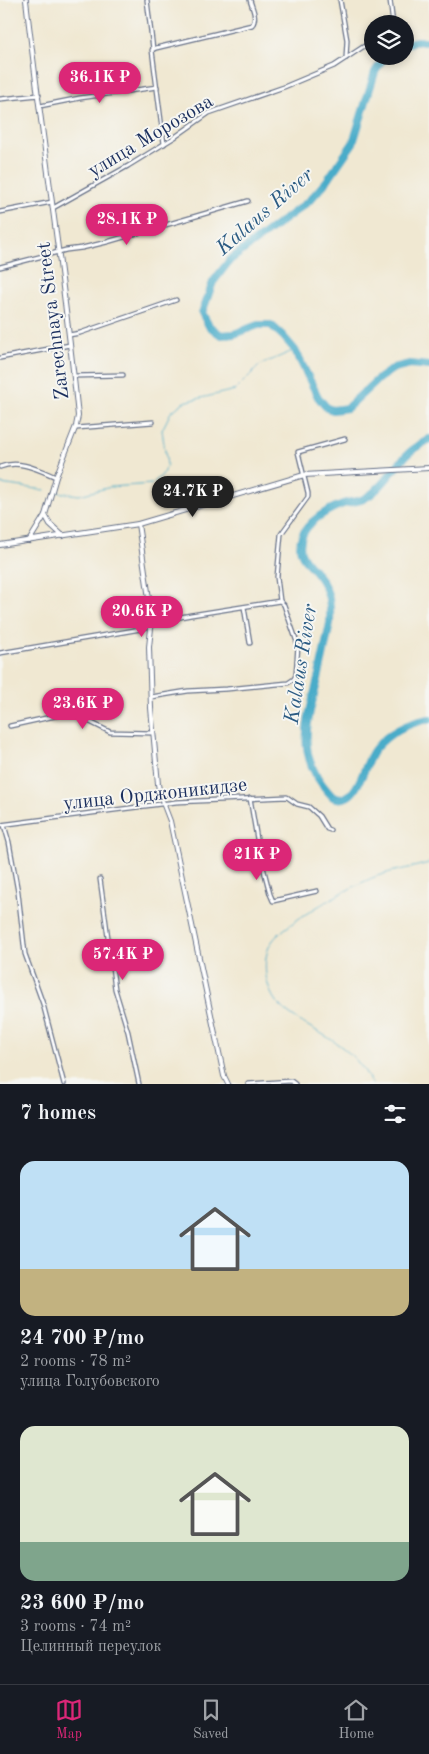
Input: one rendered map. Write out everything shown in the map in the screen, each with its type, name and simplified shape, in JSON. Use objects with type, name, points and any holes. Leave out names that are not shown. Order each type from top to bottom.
[{"type":"street","name":"Zarechnaya Street","points":[[26,0],[52,208],[60,252],[78,416],[76,428],[56,477],[45,515],[29,541]]},
{"type":"street","points":[[147,0],[164,144]]},
{"type":"street","points":[[152,51],[252,25],[255,22],[255,17],[250,0]]},
{"type":"street","points":[[340,0],[348,40],[346,59]]},
{"type":"street","points":[[390,0],[392,15]]},
{"type":"street","name":"улица Морозова","points":[[52,208],[86,191],[164,144],[209,113],[284,87],[334,66],[364,47]]},
{"type":"street","points":[[40,106],[157,87]]},
{"type":"street","points":[[0,99],[39,95]]},
{"type":"street","points":[[0,212],[52,202]]},
{"type":"street","points":[[0,267],[107,242],[248,202]]},
{"type":"street","points":[[69,335],[80,334],[176,300]]},
{"type":"street","points":[[0,358],[70,345]]},
{"type":"street","points":[[74,376],[122,375]]},
{"type":"street","points":[[76,428],[153,422]]},
{"type":"street","points":[[151,697],[188,691],[227,689],[292,681],[296,675],[298,645],[284,605],[280,601],[277,577],[281,534],[306,502],[308,493],[298,452],[345,439]]},
{"type":"street","points":[[1,464],[20,465],[38,469],[56,477]]},
{"type":"street","points":[[0,545],[138,524],[304,475],[429,468]]},
{"type":"street","points":[[45,515],[50,524],[63,536]]},
{"type":"street","points":[[138,524],[152,613],[149,647],[153,732],[158,784],[170,821],[224,1076],[228,1084]]},
{"type":"street","points":[[0,653],[151,626],[170,619],[280,601]]},
{"type":"street","points":[[244,607],[250,643]]},
{"type":"street","points":[[10,726],[68,713],[74,714],[110,732],[153,732]]},
{"type":"street","name":"улица Орджоникидзе","points":[[2,825],[164,804],[287,797],[297,804],[309,808],[330,830]]},
{"type":"street","points":[[250,798],[259,851],[273,901],[317,890]]},
{"type":"street","points":[[2,825],[9,842],[18,892],[25,954],[43,1004],[64,1084]]},
{"type":"street","points":[[100,879],[115,989],[128,1032],[139,1084]]},
{"type":"street","points":[[248,1084],[291,1080],[295,1084]]},
{"type":"waterway","name":"Kalaus River","points":[[414,42],[429,42]]},
{"type":"waterway","name":"Kalaus River","points":[[379,65],[375,72],[353,143],[326,182],[309,201],[230,260],[213,282],[202,313],[209,326],[221,335],[234,334],[258,325],[271,325],[295,350],[318,397],[327,408],[333,410],[347,408],[378,379],[394,368],[410,364],[429,366]]},
{"type":"waterway","points":[[57,492],[79,495],[111,487],[152,484],[162,475],[167,465],[162,430],[171,412],[184,402],[235,390],[260,365],[295,350]]},
{"type":"waterway","name":"Kalaus River","points":[[429,439],[406,456],[375,491],[361,500],[345,503],[320,516],[307,528],[302,535],[300,543],[303,557],[326,589],[330,608],[330,623],[307,729],[309,756],[313,770],[321,783],[333,797],[342,798],[349,796],[355,790],[371,755],[380,743],[399,729],[429,719]]},
{"type":"waterway","points":[[0,484],[45,490]]},
{"type":"waterway","points":[[372,1084],[362,1067],[345,1050],[286,1012],[278,1004],[267,983],[265,966],[268,950],[271,943],[289,925],[352,887],[377,876],[429,863]]}]
